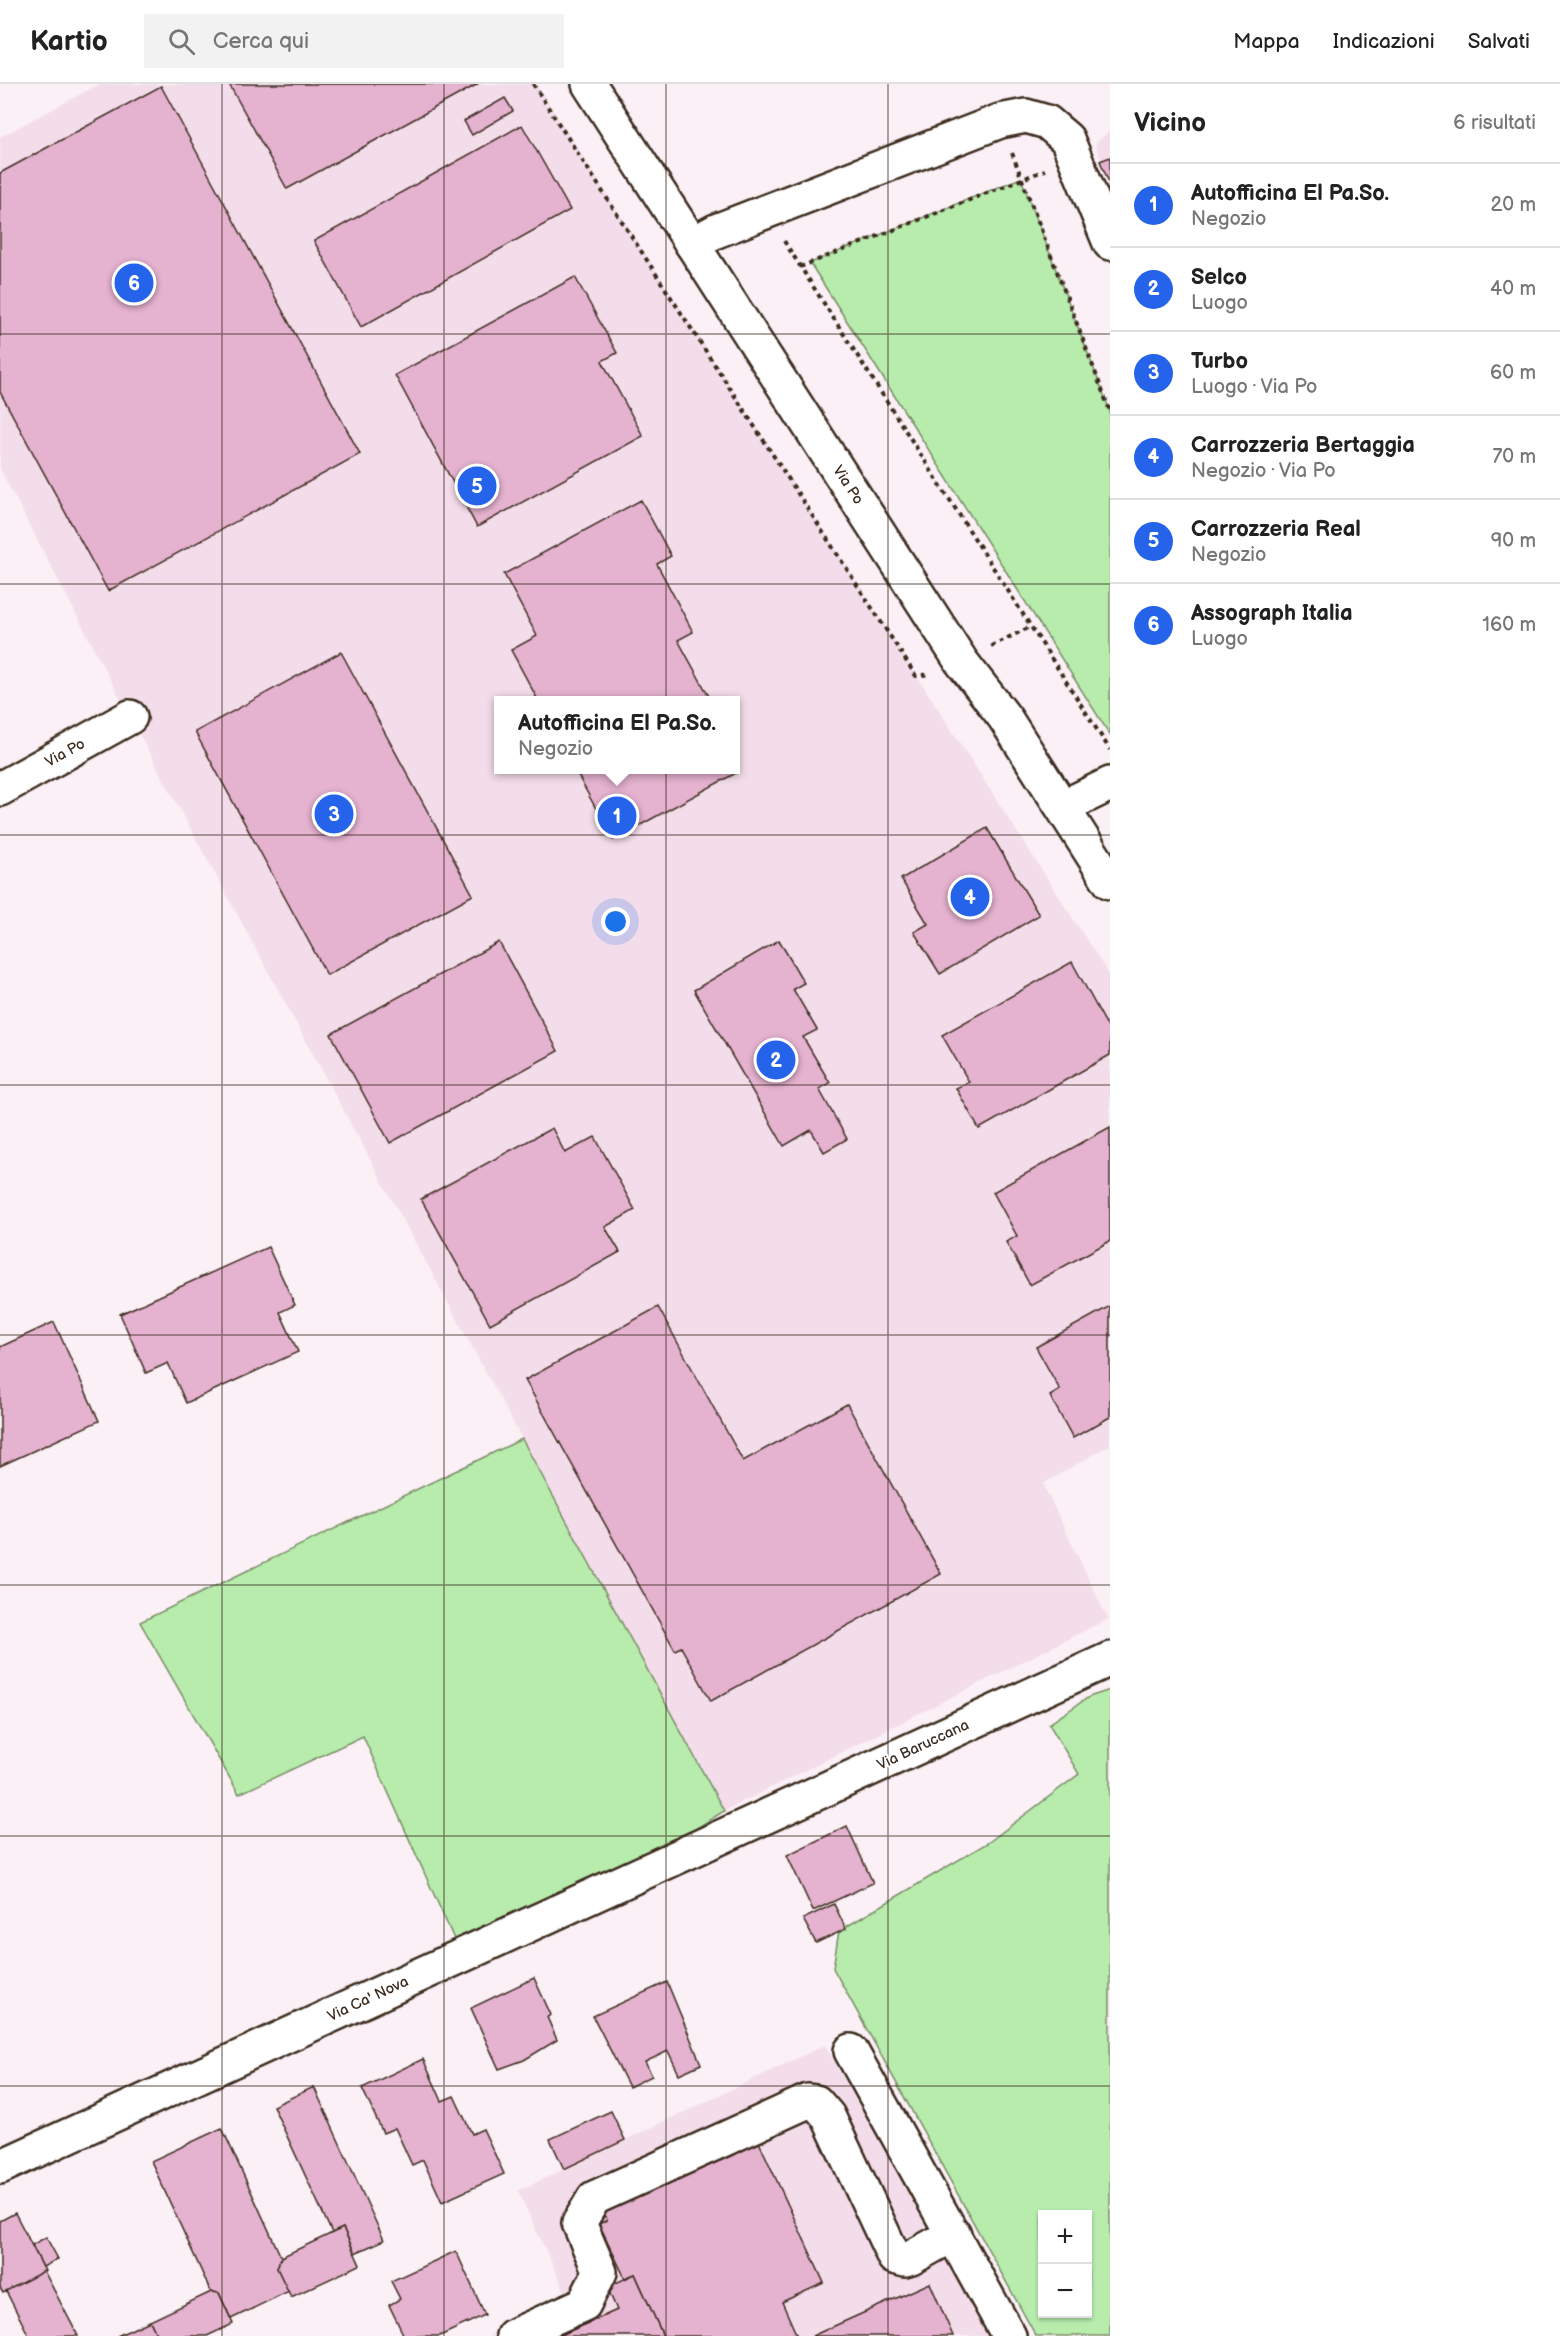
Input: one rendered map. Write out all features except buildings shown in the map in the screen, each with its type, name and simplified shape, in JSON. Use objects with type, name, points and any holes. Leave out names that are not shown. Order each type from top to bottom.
[{"type":"street","name":"Via Po","points":[[589,84],[961,661],[1005,718],[1110,882]]},
{"type":"street","points":[[692,244],[716,231],[1000,121],[1026,116],[1047,122],[1067,139],[1110,243]]},
{"type":"street","name":"Via Po","points":[[0,789],[130,717]]},
{"type":"street","points":[[1063,807],[1110,784]]},
{"type":"street","name":"Via Baruccana","points":[[735,1831],[1110,1659]]},
{"type":"street","name":"Via Ca' Nova","points":[[0,2167],[735,1831]]},
{"type":"street","points":[[851,2051],[1009,2336]]},
{"type":"street","points":[[513,2336],[584,2304],[600,2272],[579,2223],[594,2198],[808,2101],[816,2102],[828,2116],[894,2256],[899,2259],[911,2258],[954,2234]]},
{"type":"path","points":[[533,84],[916,676],[944,672],[961,661],[1030,627]]},
{"type":"path","points":[[1000,121],[1110,411]]},
{"type":"path","points":[[801,267],[1022,178],[1077,160]]},
{"type":"path","points":[[765,212],[1110,751]]},
{"type":"shaded area","points":[[100,84],[536,84],[1110,976],[1110,1445],[1043,1484],[1108,1619],[724,1811],[130,717],[0,469],[0,137]]},
{"type":"shaded area","points":[[1110,130],[1110,185],[1095,144]]},
{"type":"shaded area","points":[[825,2045],[989,2336],[488,2336],[568,2298],[518,2191]]},
{"type":"green space","points":[[1021,178],[1110,411],[1110,735],[810,263]]},
{"type":"green space","points":[[522,1439],[724,1811],[678,1840],[454,1939],[363,1736],[239,1794],[140,1622]]},
{"type":"green space","points":[[1110,1690],[1110,2336],[1036,2336],[833,1968],[839,1931],[989,1842],[1079,1774],[1049,1724],[1089,1697]]},
{"type":"place","name":"Assograph Italia","points":[[134,283]]},
{"type":"place","name":"Carrozzeria Real","points":[[477,486]]},
{"type":"place","name":"Turbo","points":[[334,814]]},
{"type":"place","name":"Autofficina El Pa.So.","points":[[617,816]]},
{"type":"place","name":"Carrozzeria Bertaggia","points":[[970,897]]},
{"type":"place","name":"Selco","points":[[776,1060]]}]
